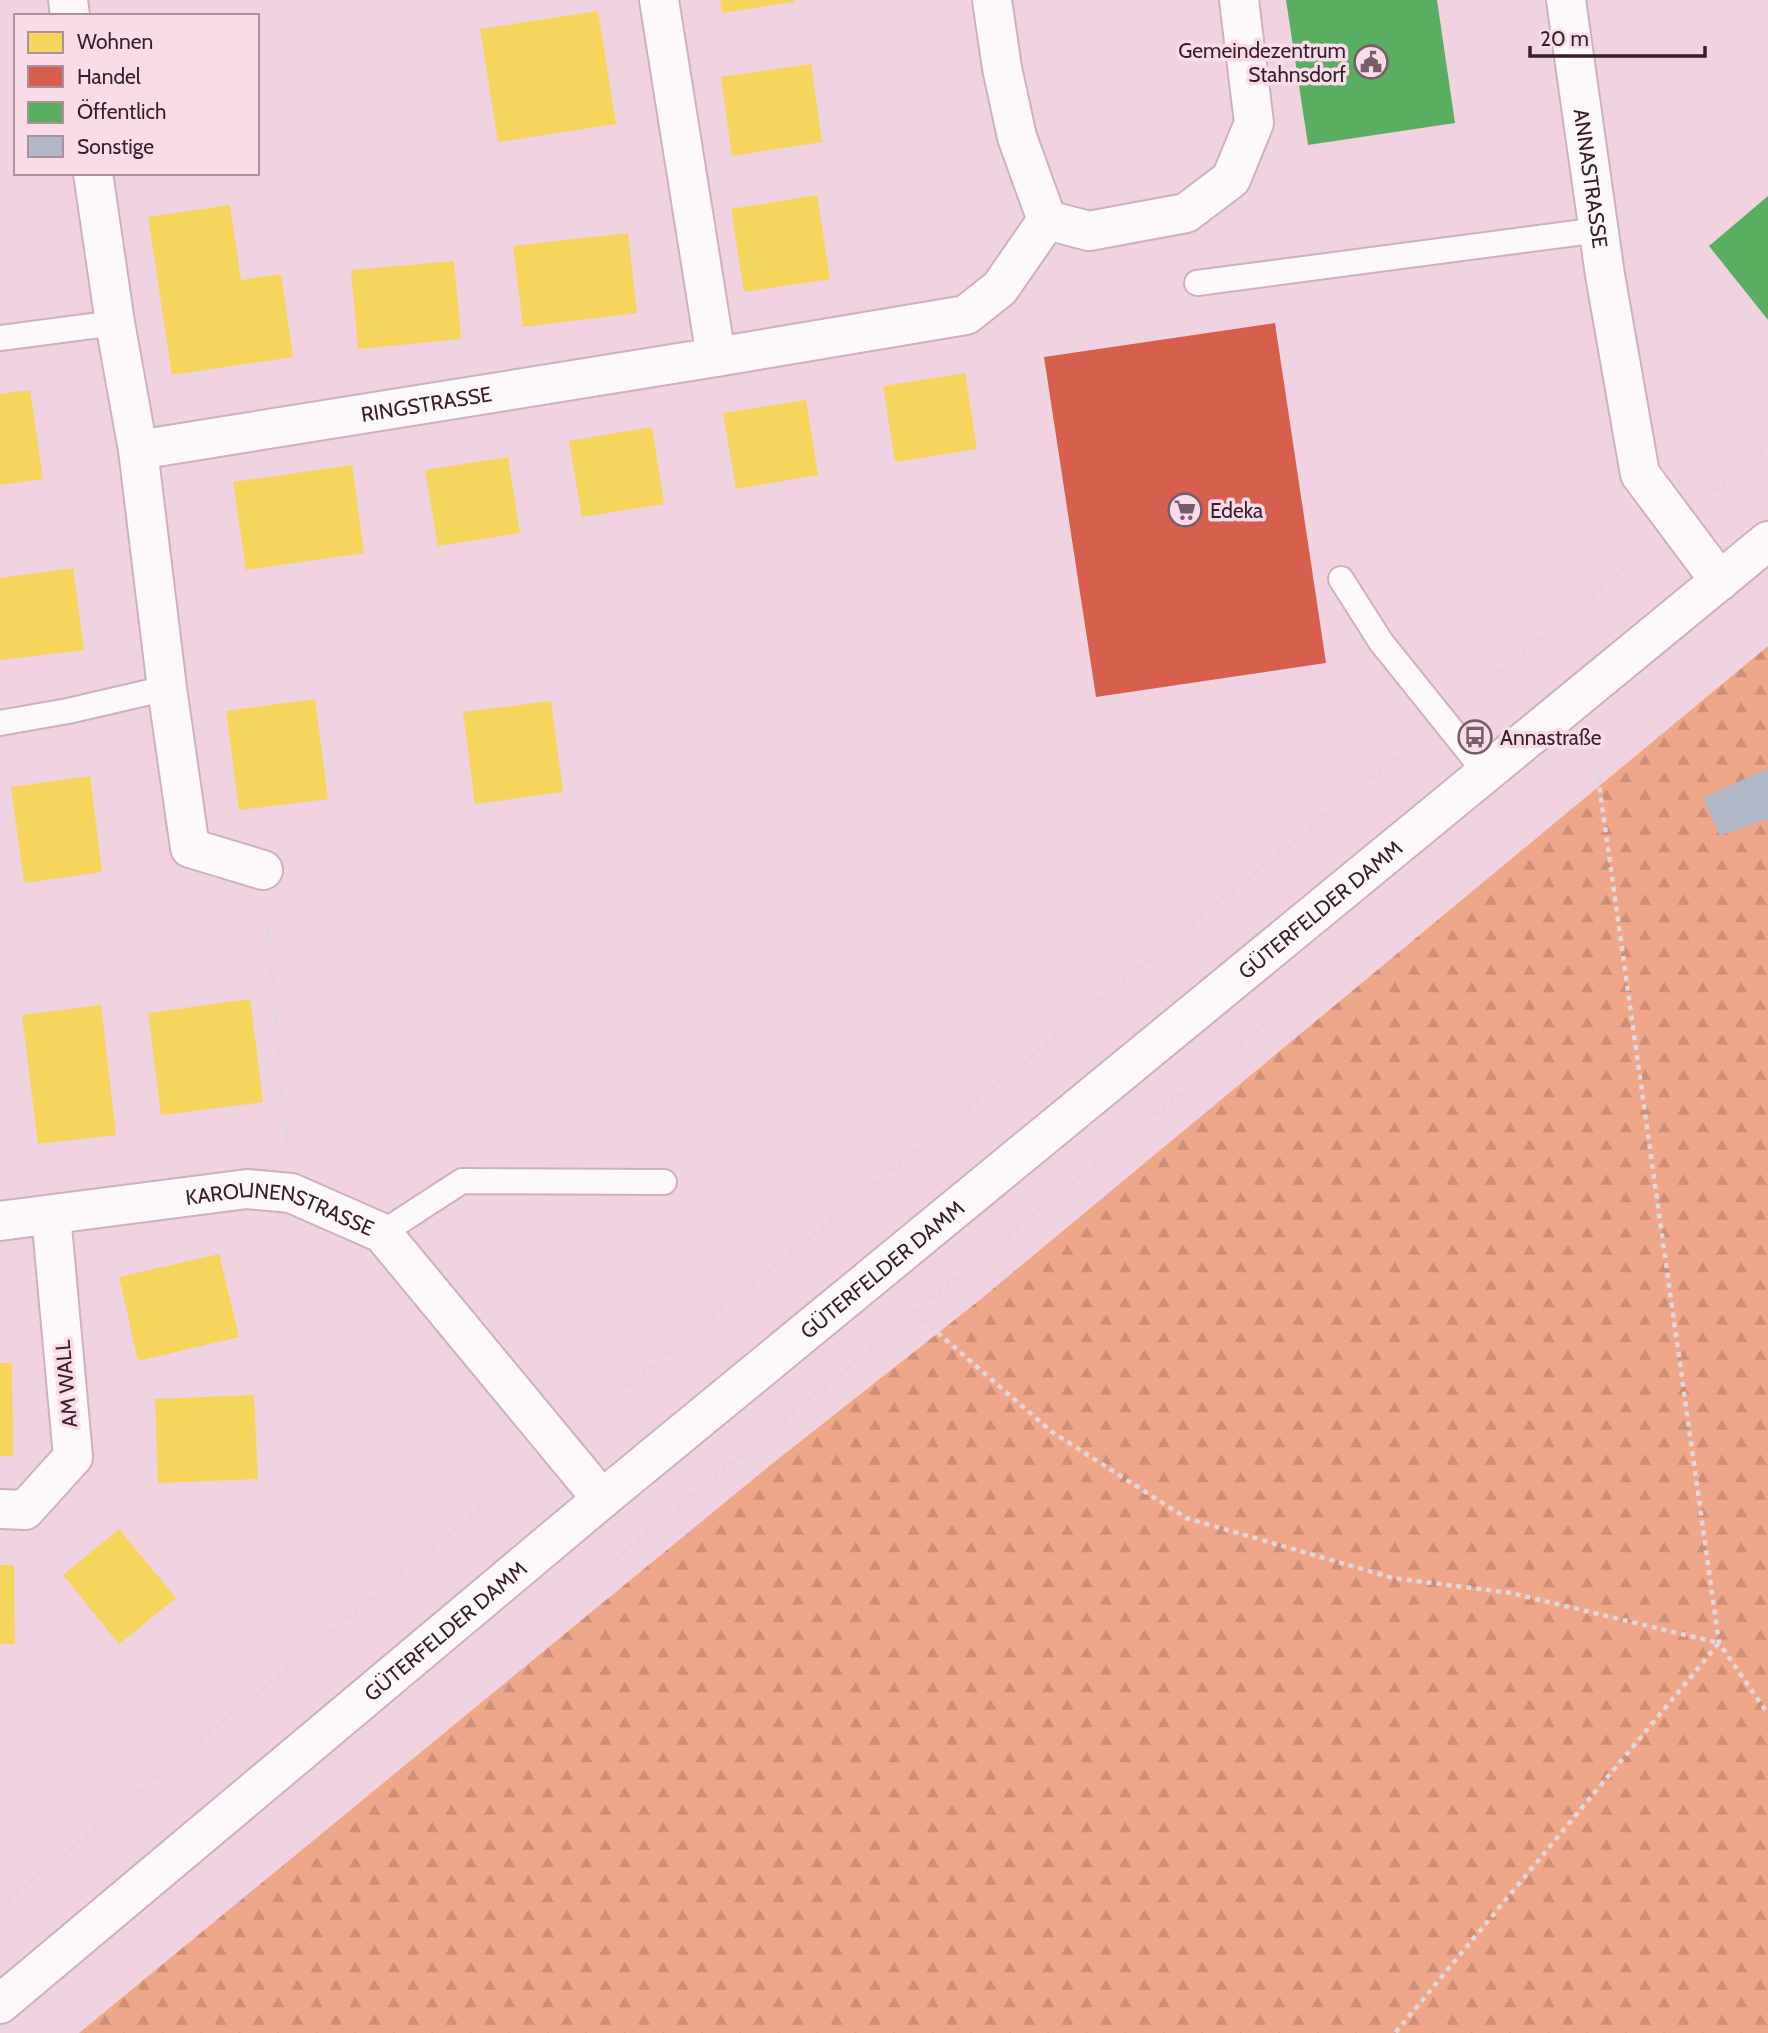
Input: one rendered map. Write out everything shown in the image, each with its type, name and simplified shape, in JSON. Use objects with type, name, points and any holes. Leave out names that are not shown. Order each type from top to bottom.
[{"type":"street","points":[[659,0],[716,358]]},
{"type":"street","points":[[992,0],[1002,68],[1017,137],[1046,220],[1089,231],[1186,213],[1231,179],[1254,122],[1239,0]]},
{"type":"street","name":"ANNASTRASSE","points":[[1566,0],[1599,230],[1640,474],[1720,581]]},
{"type":"street","points":[[93,175],[115,323],[138,450],[190,848],[263,870]]},
{"type":"street","name":"RINGSTRASSE","points":[[138,450],[716,358],[966,315],[1000,288],[1046,220]]},
{"type":"street","name":"GÜTERFELDER DAMM","points":[[0,2004],[602,1499],[1768,541]]},
{"type":"street","name":"KAROLINENSTRASSE","points":[[0,1222],[247,1189],[291,1194],[382,1233],[602,1499]]},
{"type":"street","name":"AM WALL","points":[[0,1509],[25,1510],[73,1457],[51,1215]]},
{"type":"lane","points":[[1197,283],[1599,230]]},
{"type":"lane","points":[[0,338],[115,323]]},
{"type":"lane","points":[[1341,579],[1381,642],[1486,773]]},
{"type":"lane","points":[[0,723],[68,711],[167,688]]},
{"type":"lane","points":[[382,1233],[462,1181],[664,1182]]},
{"type":"path","points":[[0,1907],[556,1444],[1443,720],[1768,445]]},
{"type":"path","points":[[1586,692],[1719,1643],[1768,1714]]},
{"type":"path","points":[[263,870],[291,1194]]},
{"type":"path","points":[[873,1276],[1052,1432],[1186,1518],[1393,1578],[1511,1593],[1719,1643]]},
{"type":"path","points":[[1395,2033],[1719,1643]]},
{"type":"green space","points":[[1768,646],[1768,2033],[79,2033],[768,1467],[976,1303]]},
{"type":"building: Wohnen","points":[[720,0],[794,0],[794,2],[722,13]]},
{"type":"building: Wohnen","points":[[598,11],[616,124],[498,142],[480,29]]},
{"type":"building: Wohnen","points":[[811,64],[822,142],[732,156],[721,77]]},
{"type":"building: Wohnen","points":[[817,195],[830,279],[744,292],[731,209]]},
{"type":"building: Wohnen","points":[[230,205],[241,280],[281,274],[293,357],[172,375],[148,217]]},
{"type":"building: Wohnen","points":[[628,233],[637,313],[523,327],[513,246]]},
{"type":"building: Wohnen","points":[[454,261],[461,339],[358,349],[351,270]]},
{"type":"building: Wohnen","points":[[965,373],[977,449],[895,462],[883,386]]},
{"type":"building: Wohnen","points":[[30,390],[43,479],[0,485],[0,394]]},
{"type":"building: Wohnen","points":[[806,400],[818,475],[736,489],[723,413]]},
{"type":"building: Wohnen","points":[[652,427],[664,504],[582,517],[569,441]]},
{"type":"building: Wohnen","points":[[508,457],[520,533],[438,546],[425,470]]},
{"type":"building: Wohnen","points":[[352,465],[364,553],[246,570],[233,482]]},
{"type":"building: Wohnen","points":[[73,568],[84,650],[0,660],[0,578]]},
{"type":"building: Wohnen","points":[[315,699],[328,799],[239,810],[226,711]]},
{"type":"building: Wohnen","points":[[551,701],[563,792],[475,804],[463,712]]},
{"type":"building: Wohnen","points":[[90,776],[102,872],[24,883],[11,787]]},
{"type":"building: Wohnen","points":[[250,999],[263,1102],[161,1115],[148,1013]]},
{"type":"building: Wohnen","points":[[101,1005],[116,1135],[38,1144],[22,1015]]},
{"type":"building: Wohnen","points":[[219,1254],[239,1337],[138,1361],[119,1277]]},
{"type":"building: Wohnen","points":[[0,1363],[12,1363],[13,1456],[0,1456]]},
{"type":"building: Wohnen","points":[[254,1395],[258,1479],[158,1483],[155,1399]]},
{"type":"building: Wohnen","points":[[119,1529],[176,1598],[119,1644],[63,1575]]},
{"type":"building: Wohnen","points":[[0,1565],[14,1565],[15,1644],[0,1644]]},
{"type":"building: Handel","name":"Edeka","points":[[1275,323],[1326,663],[1096,697],[1044,357]]},
{"type":"building: Öffentlich","name":"Gemeindezentrum Stahnsdorf","points":[[1286,0],[1437,0],[1455,123],[1308,145]]},
{"type":"building: Öffentlich","points":[[1768,196],[1768,320],[1709,246]]},
{"type":"building: Sonstige","points":[[1768,768],[1768,819],[1720,836],[1703,798]]},
{"type":"place","name":"Gemeindezentrum Stahnsdorf","points":[[1371,62]]},
{"type":"place","name":"Edeka","points":[[1185,510]]},
{"type":"place","name":"Annastraße","points":[[1475,737]]}]
